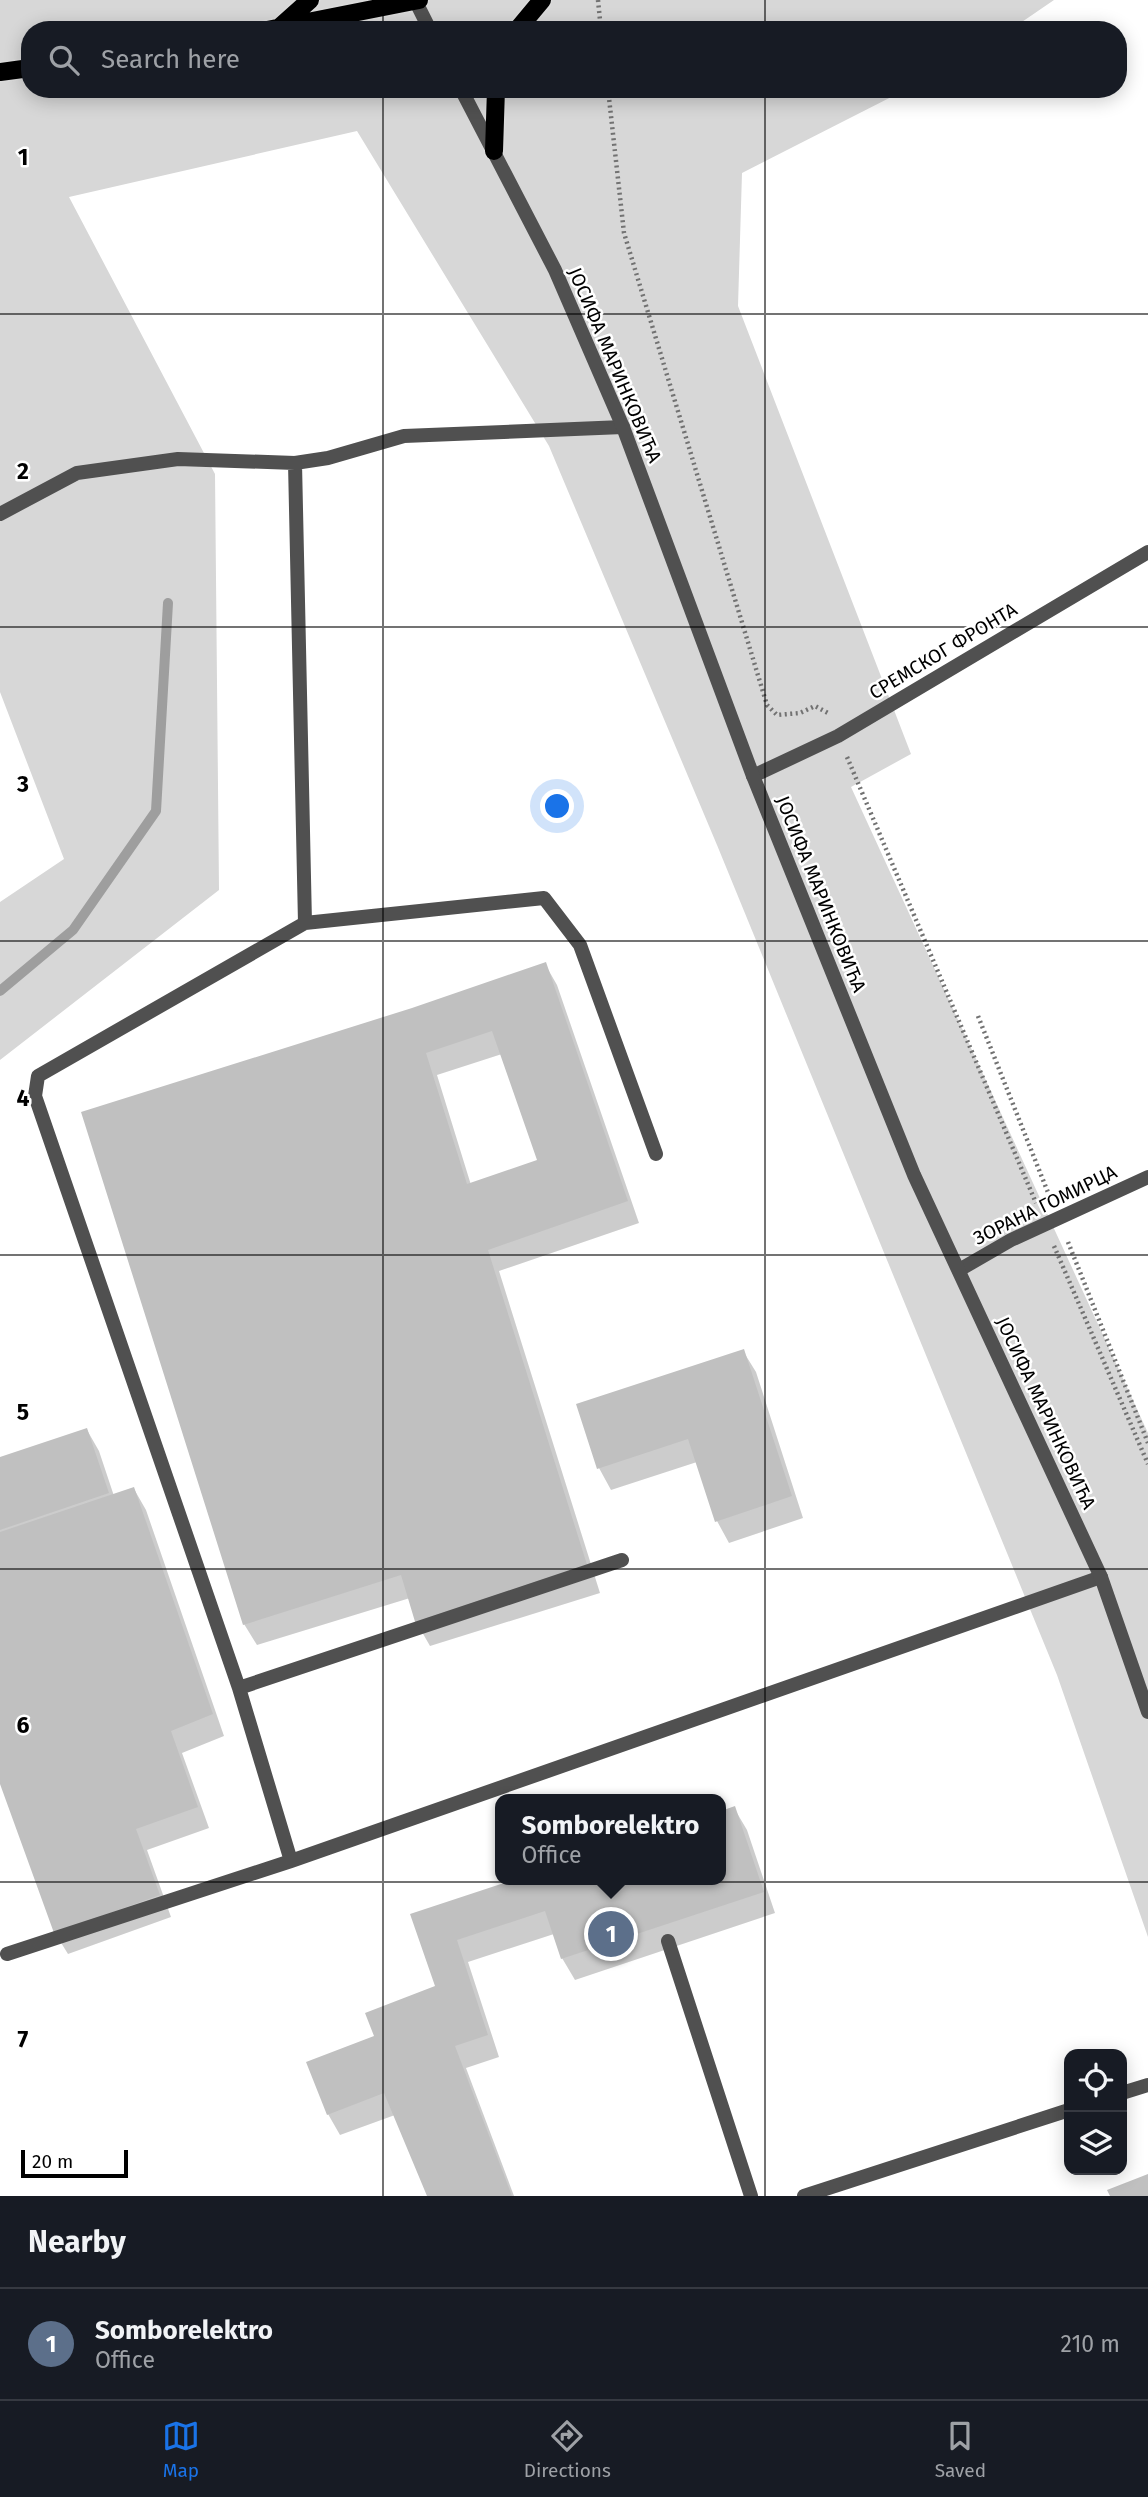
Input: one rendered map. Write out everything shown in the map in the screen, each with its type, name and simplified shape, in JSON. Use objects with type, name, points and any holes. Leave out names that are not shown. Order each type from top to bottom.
[{"type":"main road","points":[[283,21],[310,0]]},
{"type":"main road","points":[[313,21],[417,0]]},
{"type":"main road","points":[[524,21],[542,0]]},
{"type":"main road","points":[[0,72],[21,69]]},
{"type":"main road","points":[[494,151],[496,98]]},
{"type":"street","points":[[417,0],[426,21]]},
{"type":"street","name":"ЈОСИФА МАРИНКОВИЋА","points":[[466,98],[555,270],[623,427],[753,776],[914,1175],[1101,1577],[1148,1712]]},
{"type":"street","points":[[0,514],[77,473],[178,459],[295,463],[328,458],[404,436],[623,427]]},
{"type":"street","points":[[295,463],[305,922]]},
{"type":"street","name":"СРЕМСКОГ ФРОНТА","points":[[753,776],[838,736],[1148,552]]},
{"type":"street","points":[[291,1861],[239,1688],[35,1096],[38,1076],[305,922],[544,898],[580,945],[656,1154]]},
{"type":"street","name":"ЗОРАНА ГОМИРЦА","points":[[959,1270],[1045,1225],[1148,1177]]},
{"type":"street","points":[[239,1688],[622,1560]]},
{"type":"street","points":[[7,1954],[291,1861],[1101,1577]]},
{"type":"street","points":[[668,1941],[751,2196]]},
{"type":"street","points":[[1127,2092],[1148,2085]]},
{"type":"street","points":[[804,2196],[1064,2112]]},
{"type":"path","points":[[598,0],[600,21]]},
{"type":"path","points":[[609,98],[624,233],[658,336],[767,705],[778,715],[800,713],[814,706],[828,713],[1148,1464]]},
{"type":"shaded area","points":[[0,0],[1054,0],[1023,21],[21,21],[21,98],[889,98],[742,173],[738,306],[911,754],[851,787],[1148,1433],[1148,1937],[1057,1675],[717,845],[549,446],[357,131],[69,197],[215,474],[219,890],[0,1060],[0,902],[64,859],[0,692]]},
{"type":"building","points":[[546,962],[628,1201],[488,1250],[589,1571],[416,1625],[401,1575],[243,1625],[81,1112],[412,1008]],"holes":[[[492,1031],[537,1160],[467,1184],[426,1053]]]},
{"type":"building","points":[[744,1349],[792,1496],[715,1522],[688,1439],[597,1469],[576,1404]]},
{"type":"building","points":[[87,1428],[109,1493],[0,1530],[0,1457]]},
{"type":"building","points":[[134,1487],[213,1714],[171,1731],[198,1807],[136,1829],[160,1895],[54,1933],[0,1784],[0,1532]]},
{"type":"building","points":[[735,1806],[764,1892],[561,1959],[545,1911],[457,1940],[488,2035],[455,2046],[512,2196],[427,2196],[384,2093],[327,2115],[306,2062],[374,2036],[365,2013],[435,1986],[410,1914],[498,1885],[726,1885],[726,1809]]},
{"type":"building","points":[[1148,2174],[1148,2196],[1110,2196],[1107,2190]]},
{"type":"waterway","points":[[0,991],[73,930],[156,811],[168,603]]},
{"type":"place","name":"Somborelektro","points":[[611,1934]]}]
